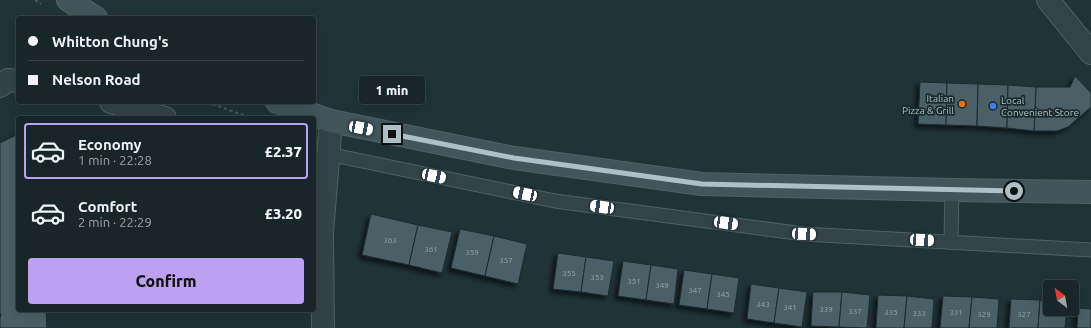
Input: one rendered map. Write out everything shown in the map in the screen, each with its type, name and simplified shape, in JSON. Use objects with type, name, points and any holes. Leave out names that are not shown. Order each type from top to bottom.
[{"type":"main road","points":[[68,0],[93,16]]},
{"type":"main road","points":[[282,104],[315,116]]},
{"type":"main road","points":[[316,116],[331,122],[514,158],[702,184],[1091,192]]},
{"type":"street","points":[[1048,0],[1091,53]]},
{"type":"street","points":[[0,86],[8,80],[16,81]]},
{"type":"street","points":[[118,104],[158,116]]},
{"type":"street","points":[[323,328],[321,153],[331,122]]},
{"type":"lane","points":[[321,153],[563,202],[804,234],[1091,250]]},
{"type":"lane","points":[[951,242],[952,190]]},
{"type":"path","points":[[212,104],[249,116]]},
{"type":"building","points":[[1075,76],[1091,93],[1091,107],[1068,127],[1057,131],[1034,131],[1036,87],[1070,87]]},
{"type":"building","points":[[920,82],[947,83],[946,125],[918,124]]},
{"type":"building","name":"Italian Pizza & Grill","points":[[947,83],[978,84],[977,126],[946,125]]},
{"type":"building","name":"Local Convenient Store","points":[[978,84],[1008,85],[1007,128],[977,126]]},
{"type":"building","points":[[1008,85],[1036,87],[1034,131],[1007,128]]},
{"type":"building","points":[[16,135],[16,312],[46,312],[47,328],[0,328],[0,143]]},
{"type":"building","points":[[371,214],[418,225],[409,265],[362,255]]},
{"type":"building","points":[[418,225],[452,232],[442,273],[409,265]]},
{"type":"building","points":[[460,229],[494,236],[485,276],[451,268]]},
{"type":"building","points":[[494,236],[527,244],[518,284],[485,276]]},
{"type":"building","points":[[558,253],[586,257],[581,292],[553,289]]},
{"type":"building","points":[[586,257],[614,261],[608,296],[581,292]]},
{"type":"building","points":[[623,261],[651,265],[646,300],[618,296]]},
{"type":"building","points":[[651,265],[678,269],[674,304],[646,300]]},
{"type":"building","points":[[684,270],[712,274],[707,309],[679,305]]},
{"type":"building","points":[[712,274],[739,278],[734,313],[707,309]]},
{"type":"building","points":[[751,284],[779,288],[774,323],[747,319]]},
{"type":"building","points":[[779,288],[807,292],[802,327],[774,323]]},
{"type":"building","points":[[813,292],[842,292],[839,327],[811,326]]},
{"type":"building","points":[[842,292],[870,295],[867,328],[839,327]]},
{"type":"building","points":[[878,295],[907,296],[904,328],[876,328]]},
{"type":"building","points":[[907,296],[934,299],[932,328],[904,328]]},
{"type":"building","points":[[943,296],[972,297],[969,328],[940,328]]},
{"type":"building","points":[[972,297],[999,299],[997,328],[969,328]]},
{"type":"building","points":[[1011,299],[1040,300],[1038,328],[1009,328]]},
{"type":"building","points":[[1040,300],[1043,300],[1043,316],[1066,316],[1065,328],[1038,328]]},
{"type":"building","points":[[1079,308],[1091,309],[1091,328],[1077,328]]},
{"type":"place","name":"Italian Pizza & Grill","points":[[962,104]]},
{"type":"place","name":"Local Convenient Store","points":[[993,106]]},
{"type":"route","points":[[392,134],[514,158],[702,184],[1014,191]]}]
